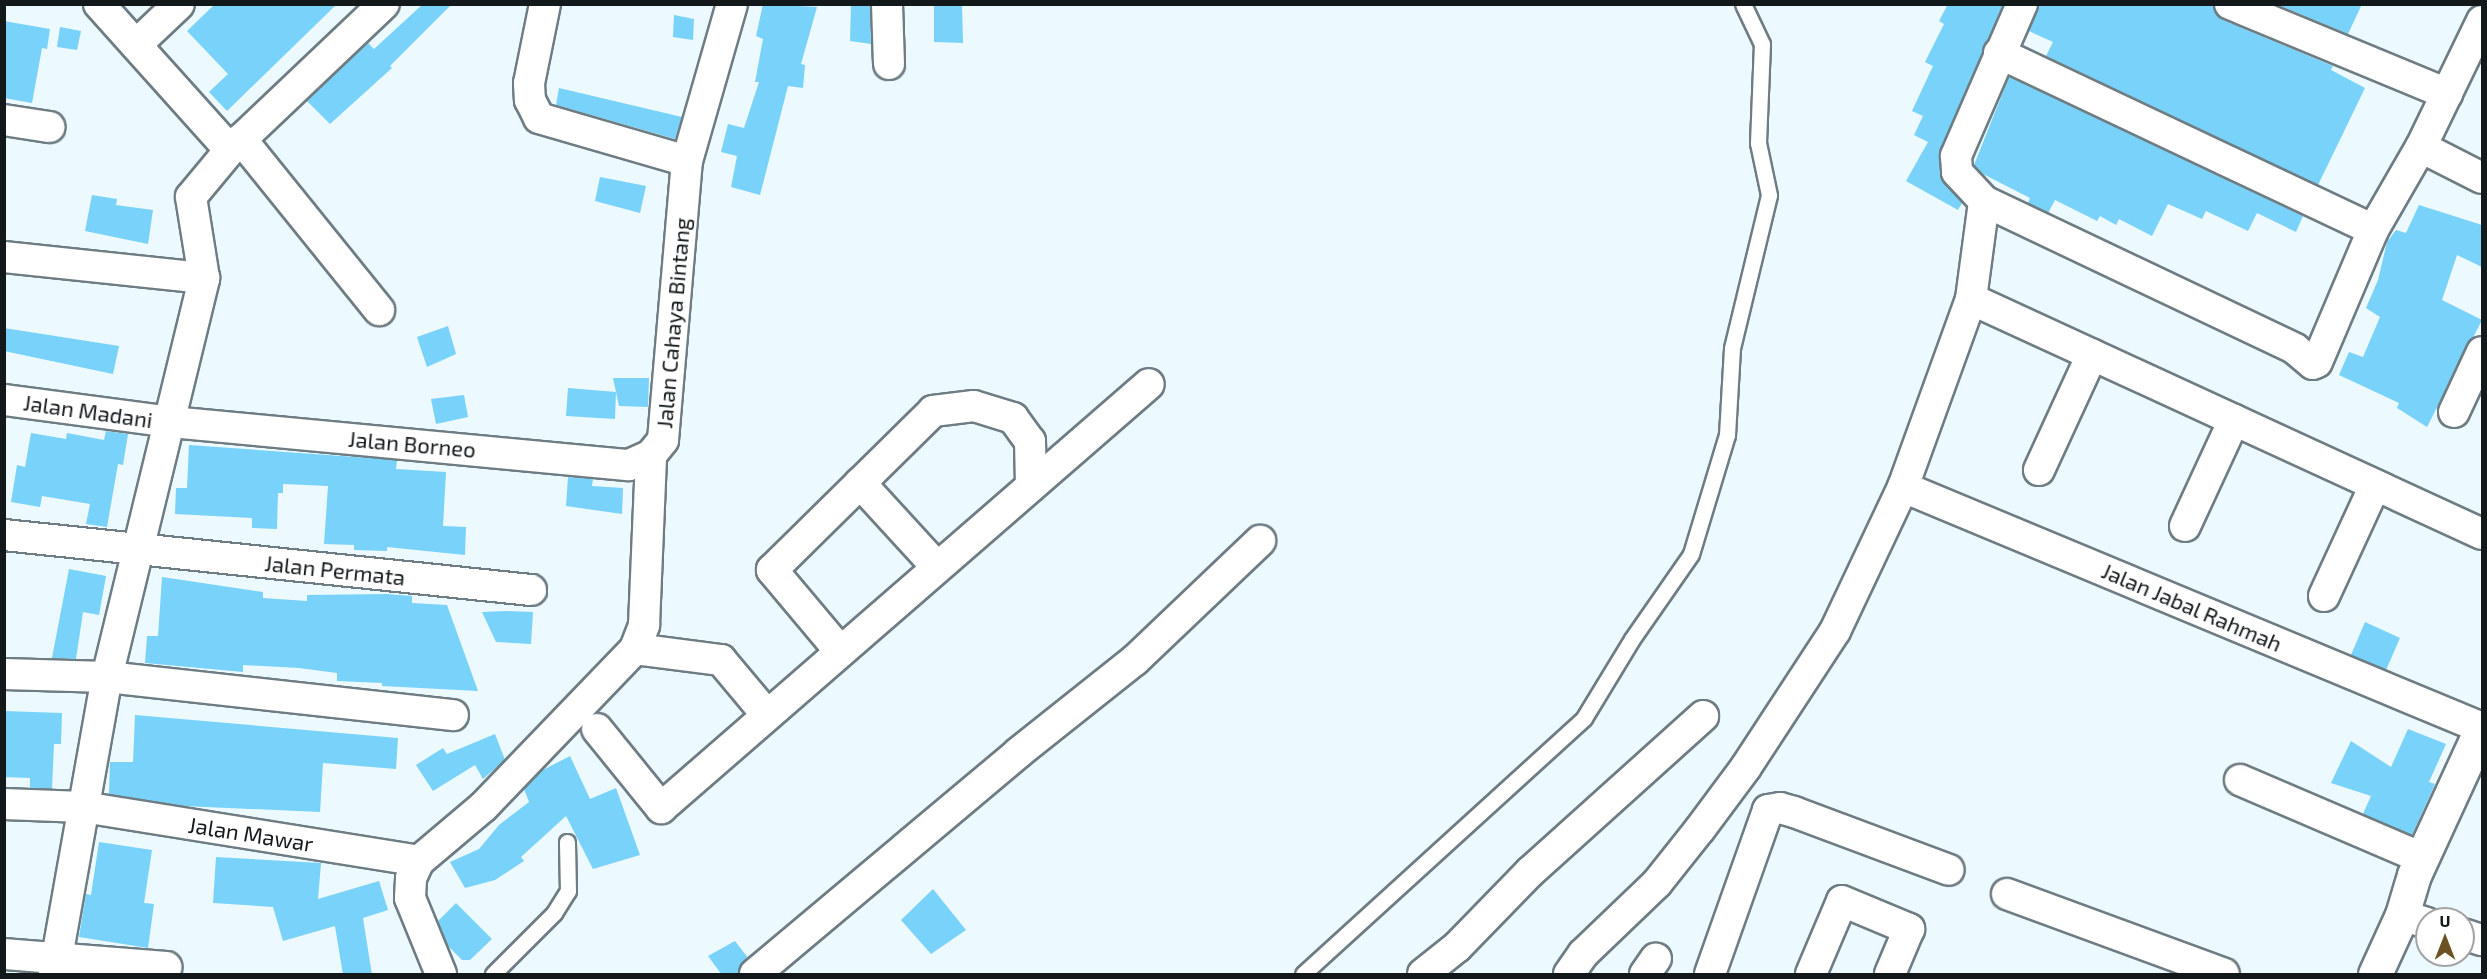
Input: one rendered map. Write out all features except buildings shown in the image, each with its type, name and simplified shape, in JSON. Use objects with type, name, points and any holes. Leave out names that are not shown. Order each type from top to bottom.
[{"type":"main road","points":[[2416,907],[2422,858],[2482,727]]},
{"type":"main road","points":[[2375,975],[2415,919]]},
{"type":"street","points":[[99,4],[136,45],[235,145],[379,310]]},
{"type":"street","points":[[136,45],[179,4]]},
{"type":"street","points":[[54,966],[107,677],[171,422],[204,278],[191,197],[235,145],[384,4]]},
{"type":"street","points":[[544,4],[529,83],[530,100],[539,118],[687,161]]},
{"type":"street","name":"Jalan Cahaya Bintang","points":[[418,861],[483,807],[635,649],[644,625],[651,455],[663,440],[687,161],[732,4]]},
{"type":"street","points":[[887,4],[889,64]]},
{"type":"street","points":[[2022,4],[1956,156],[1957,172],[1983,201],[2295,349],[2313,364],[2317,362],[2373,230],[2421,147],[2482,21]]},
{"type":"street","points":[[2230,4],[2447,94]]},
{"type":"street","points":[[1999,53],[2373,230]]},
{"type":"street","points":[[4,120],[48,126]]},
{"type":"street","points":[[2421,147],[2482,178]]},
{"type":"street","points":[[1569,975],[1583,954],[1657,883],[1746,767],[1835,631],[1903,487],[1971,300],[1983,201]]},
{"type":"street","points":[[4,257],[204,278]]},
{"type":"street","points":[[1971,300],[2482,534]]},
{"type":"street","points":[[2454,412],[2482,352]]},
{"type":"street","points":[[2039,470],[2092,355]]},
{"type":"street","points":[[597,729],[661,808],[1149,384]]},
{"type":"street","name":"Jalan Madani","points":[[4,400],[171,422]]},
{"type":"street","points":[[840,651],[772,570],[933,411],[975,406],[1013,418],[1030,441],[1031,486]]},
{"type":"street","points":[[2185,526],[2234,420]]},
{"type":"street","name":"Jalan Borneo","points":[[171,422],[629,465],[651,455]]},
{"type":"street","points":[[860,483],[938,567]]},
{"type":"street","points":[[2324,596],[2376,485]]},
{"type":"street","name":"Jalan Jabal Rahmah","points":[[1903,487],[2482,727]]},
{"type":"street","name":"Jalan Permata","points":[[4,535],[531,590]]},
{"type":"street","points":[[755,975],[1017,753],[1135,660],[1260,541]]},
{"type":"street","points":[[635,649],[721,660],[767,715]]},
{"type":"street","points":[[4,674],[107,677],[453,715]]},
{"type":"street","points":[[1423,975],[1457,947],[1530,872],[1703,716]]},
{"type":"street","points":[[2240,780],[2422,858]]},
{"type":"street","name":"Jalan Mawar","points":[[4,804],[82,807],[418,861]]},
{"type":"street","points":[[1710,975],[1768,810],[1780,808],[1794,812],[1949,870]]},
{"type":"street","points":[[418,861],[411,878],[410,898],[441,975]]},
{"type":"street","points":[[2007,894],[2224,975]]},
{"type":"street","points":[[1811,975],[1842,901],[1909,929],[1890,975]]},
{"type":"street","points":[[4,954],[54,966],[166,967]]},
{"type":"lane","points":[[1303,975],[1584,718],[1632,639],[1691,554],[1727,435],[1732,348],[1769,195],[1758,143],[1762,44],[1743,4]]},
{"type":"lane","points":[[493,975],[554,913],[568,891],[567,842]]}]
